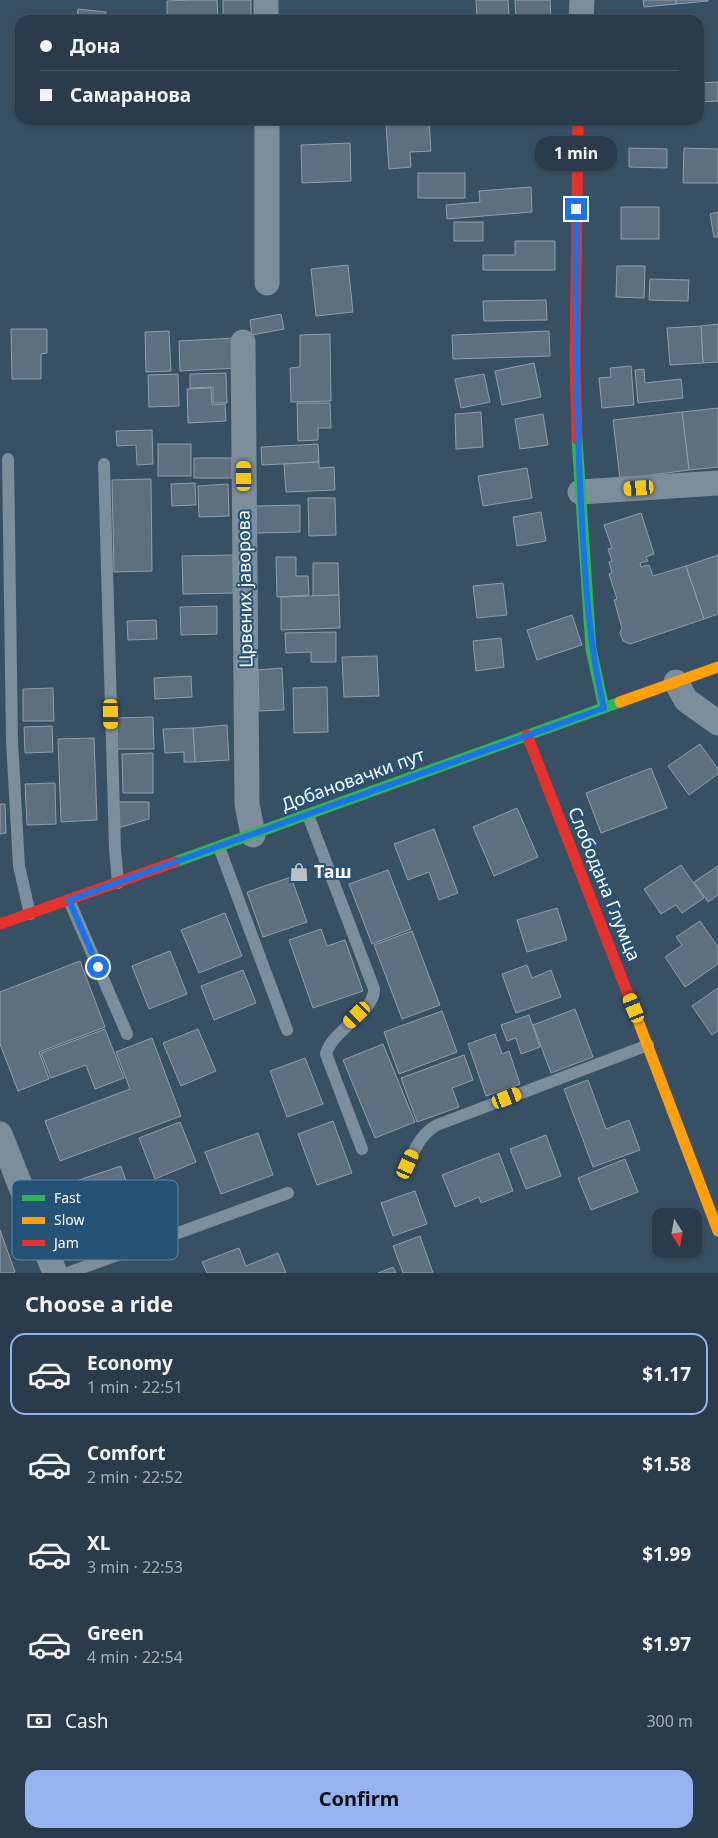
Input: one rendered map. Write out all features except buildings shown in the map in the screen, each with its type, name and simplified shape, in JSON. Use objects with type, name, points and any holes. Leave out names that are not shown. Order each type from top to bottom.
[{"type":"street","points":[[266,0],[266,15]]},
{"type":"street","points":[[581,15],[582,0]]},
{"type":"street","points":[[267,125],[268,283]]},
{"type":"street","points":[[578,125],[575,360],[580,492],[592,649],[604,708]]},
{"type":"street","name":"Црвених јаворова","points":[[243,342],[247,804],[253,835]]},
{"type":"street","points":[[580,492],[718,483]]},
{"type":"street","name":"Добановачки пут","points":[[0,924],[718,667]]},
{"type":"street","points":[[676,682],[686,700],[718,723]]},
{"type":"street","name":"Слободана Глумца","points":[[527,735],[648,1044],[718,1231]]},
{"type":"street","points":[[0,1134],[19,1180]]},
{"type":"street","points":[[51,1260],[56,1273]]},
{"type":"lane","points":[[8,459],[12,741],[19,866],[30,914]]},
{"type":"lane","points":[[104,464],[114,839],[118,883]]},
{"type":"lane","points":[[308,815],[374,989],[374,995],[369,1003],[332,1041],[326,1054],[362,1149]]},
{"type":"lane","points":[[219,847],[287,1030]]},
{"type":"lane","points":[[69,900],[127,1034]]},
{"type":"lane","points":[[408,1164],[419,1140],[426,1131],[437,1125],[648,1044]]},
{"type":"lane","points":[[178,1233],[288,1193]]},
{"type":"lane","points":[[68,1273],[104,1260]]},
{"type":"traffic: fast","points":[[577,439],[591,649],[604,708]]},
{"type":"traffic: fast","points":[[175,862],[620,702]]},
{"type":"traffic: slow","points":[[620,702],[718,667]]},
{"type":"traffic: slow","points":[[629,997],[718,1231]]},
{"type":"traffic: jam","points":[[577,439],[575,360],[578,125]]},
{"type":"traffic: jam","points":[[527,735],[629,997]]},
{"type":"traffic: jam","points":[[0,924],[175,862]]},
{"type":"place","name":"Таш","points":[[299,872]]},
{"type":"route","points":[[98,967],[69,900],[604,708],[592,649],[577,450],[575,360],[576,209]]}]
